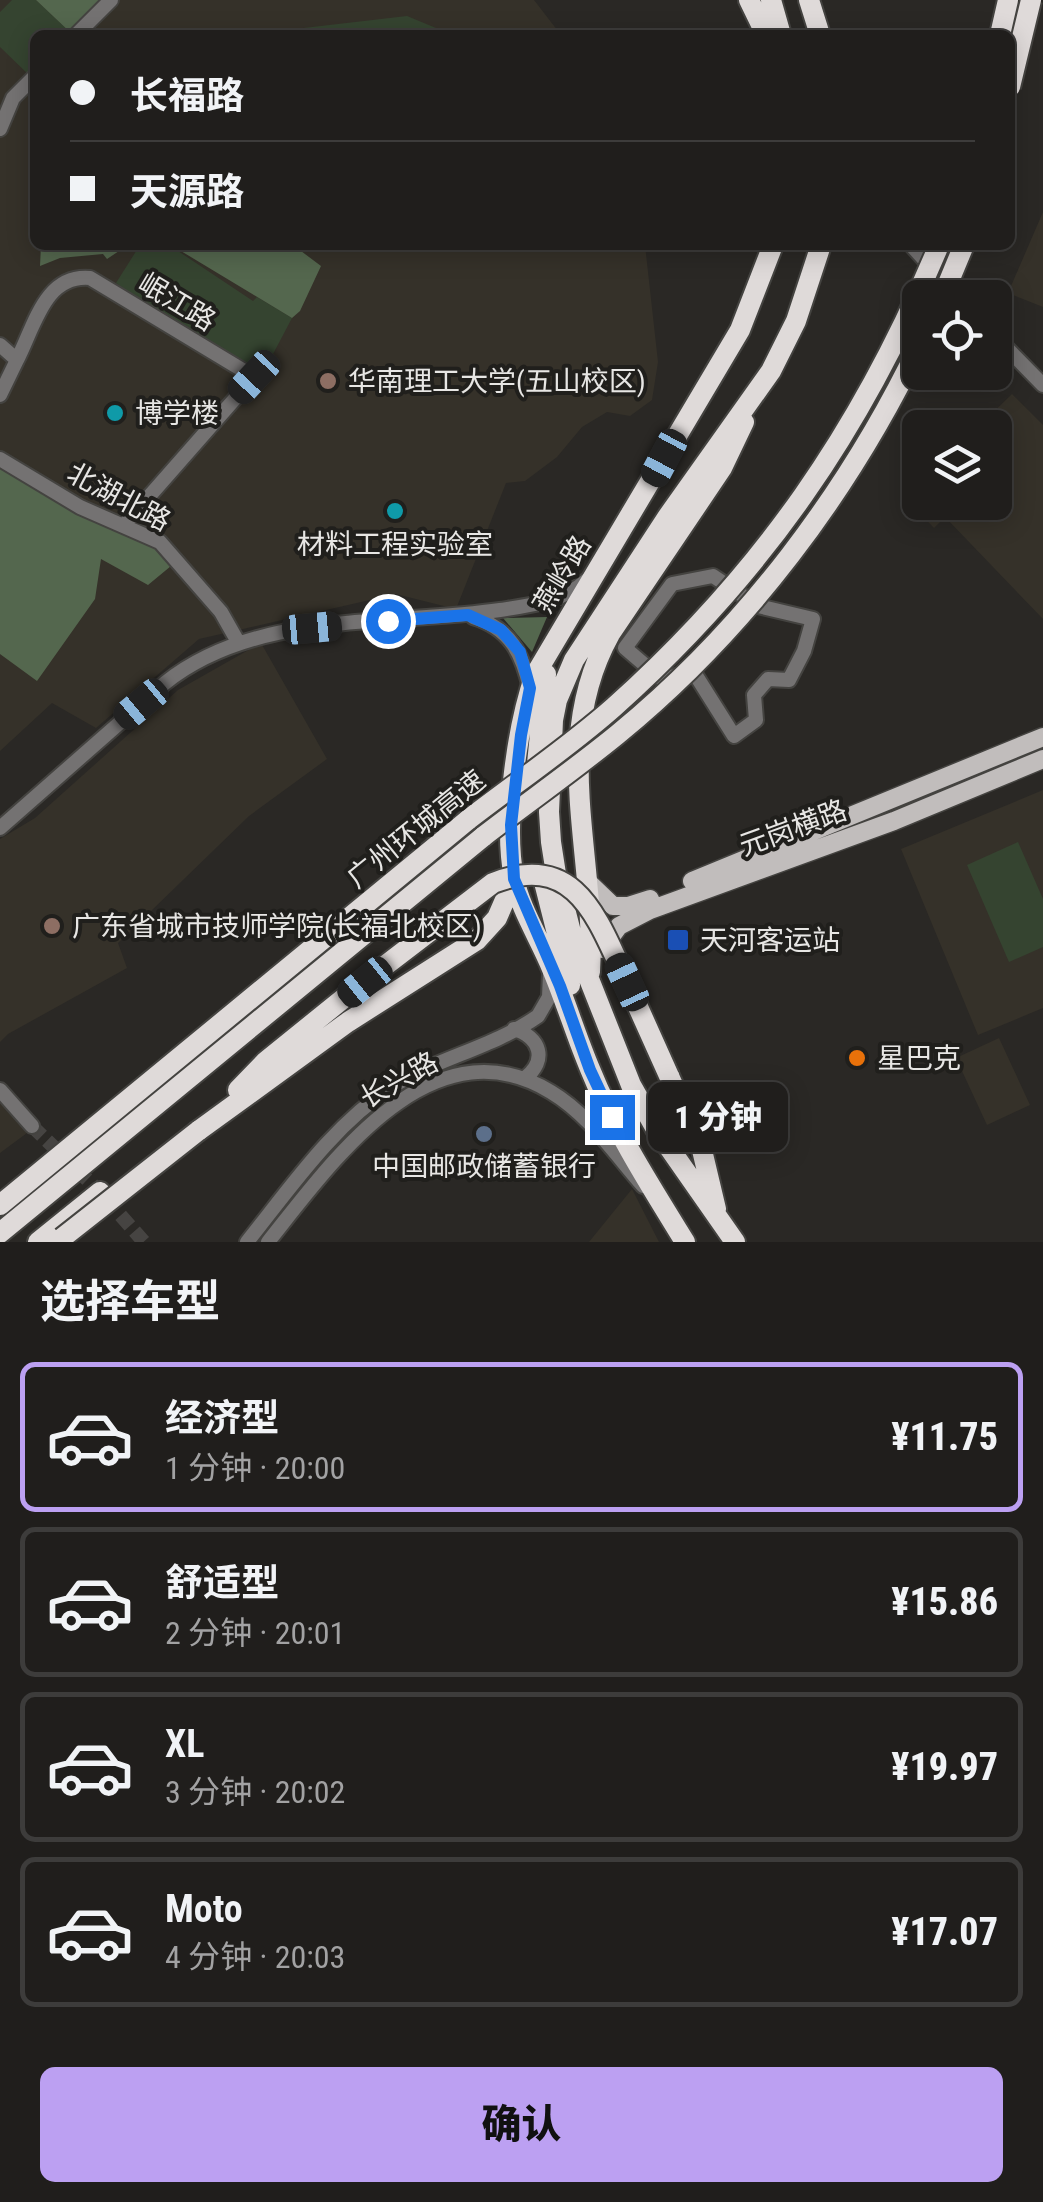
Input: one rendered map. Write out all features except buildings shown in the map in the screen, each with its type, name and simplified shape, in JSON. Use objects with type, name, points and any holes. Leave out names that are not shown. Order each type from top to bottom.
[{"type":"highway","points":[[749,0],[764,30]]},
{"type":"highway","points":[[772,0],[779,30]]},
{"type":"highway","points":[[808,0],[818,30]]},
{"type":"highway","points":[[1001,30],[1004,0]]},
{"type":"highway","points":[[1015,66],[1031,0]]},
{"type":"highway","name":"燕岭路","points":[[590,1070],[514,879],[511,825],[530,688],[556,636],[740,330],[771,250]]},
{"type":"highway","name":"燕岭路","points":[[735,1242],[636,1094],[589,979],[568,919],[551,842],[550,777],[557,700],[574,660],[688,486],[756,395],[796,321],[819,250]]},
{"type":"highway","name":"广州环城高速","points":[[0,1205],[470,819],[611,710],[701,625],[796,509],[866,398],[910,315],[937,250]]},
{"type":"highway","points":[[949,280],[962,250]]},
{"type":"highway","name":"广州环城高速","points":[[0,1234],[484,836],[618,734],[681,676],[784,562],[842,482],[902,376]]},
{"type":"highway","points":[[589,979],[588,882],[578,777],[579,726],[589,676],[624,611],[722,468],[756,395]]},
{"type":"highway","points":[[556,636],[540,712],[535,818],[545,888],[590,1070],[612,1117],[685,1242]]},
{"type":"highway","points":[[198,1132],[266,1061],[493,882],[518,875],[551,878],[575,890],[597,917],[702,1150],[719,1220]]},
{"type":"highway","points":[[60,1240],[348,1022],[484,935],[507,901],[514,879]]},
{"type":"highway","points":[[38,1242],[100,1192]]},
{"type":"main road","name":"元岗横路","points":[[589,979],[613,931],[638,909],[1043,737]]},
{"type":"main road","name":"元岗横路","points":[[638,909],[894,821],[1043,760]]},
{"type":"main road","points":[[588,882],[614,906],[638,909]]},
{"type":"street","points":[[81,30],[111,0]]},
{"type":"street","points":[[1004,0],[1043,16]]},
{"type":"street","points":[[0,129],[13,98],[30,81]]},
{"type":"street","points":[[916,250],[943,280]]},
{"type":"street","name":"岷江路","points":[[17,360],[54,287],[72,276],[90,278],[254,377],[124,525]]},
{"type":"street","points":[[0,345],[17,360],[0,395]]},
{"type":"street","points":[[1012,353],[1043,385]]},
{"type":"street","name":"北湖北路","points":[[0,459],[80,507],[160,542],[221,612],[238,642]]},
{"type":"street","points":[[0,828],[176,675],[238,642],[312,628],[468,615],[546,602],[577,588],[595,573]]},
{"type":"street","points":[[714,576],[758,606],[812,619],[804,651],[789,680],[768,680],[754,695],[756,720],[734,736],[695,674],[660,678],[626,648],[672,584],[714,576]]},
{"type":"street","points":[[468,615],[486,621],[513,640],[530,688]]},
{"type":"street","name":"长兴路","points":[[247,1242],[338,1132],[377,1098],[409,1078],[538,1016],[549,997],[550,976],[542,944]]},
{"type":"street","points":[[514,1029],[533,1037],[538,1045],[537,1064],[524,1078]]},
{"type":"street","name":"长兴路","points":[[268,1242],[344,1148],[385,1111],[454,1076],[492,1072],[524,1078],[550,1090],[579,1114],[669,1216]]},
{"type":"street","points":[[0,1090],[32,1126]]},
{"type":"shaded area","name":"华南理工大学(五山校区)","points":[[0,0],[534,0],[557,30],[30,30],[30,250],[646,250],[658,362],[652,400],[630,416],[607,412],[582,427],[557,457],[525,481],[506,483],[456,609],[396,594],[199,639],[96,728],[52,703],[0,751]]},
{"type":"shaded area","points":[[1043,212],[1043,307],[1012,295],[1012,284]]},
{"type":"shaded area","points":[[1012,394],[1043,425],[1043,619],[948,520],[1012,520],[1012,410],[996,410]]},
{"type":"shaded area","points":[[926,520],[942,520],[934,528]]},
{"type":"shaded area","points":[[261,643],[327,759],[249,816],[118,943],[127,968],[0,1042],[0,839],[35,818],[178,690]]},
{"type":"shaded area","points":[[1043,790],[1043,1008],[978,1035],[901,849]]},
{"type":"shaded area","points":[[999,1038],[1030,1105],[987,1125],[956,1058]]},
{"type":"shaded area","points":[[0,1096],[27,1133],[0,1153]]},
{"type":"shaded area","points":[[632,1189],[659,1242],[589,1242]]},
{"type":"green space","points":[[12,0],[36,0],[68,30],[30,30],[30,76],[0,47],[0,12]]},
{"type":"green space","points":[[36,0],[111,0],[78,30],[68,30]]},
{"type":"green space","points":[[407,16],[438,30],[286,30]]},
{"type":"green space","points":[[41,250],[120,250],[107,259],[103,254],[60,258],[40,266]]},
{"type":"green space","points":[[137,250],[176,250],[253,301],[257,297],[292,318],[263,373],[169,321],[116,283]]},
{"type":"green space","points":[[179,250],[300,250],[321,266],[300,311],[292,318]]},
{"type":"green space","points":[[0,459],[154,540],[171,566],[148,585],[101,559],[95,599],[37,681],[0,654]]},
{"type":"green space","points":[[547,617],[532,652],[503,618]]},
{"type":"green space","points":[[1018,842],[1043,899],[1043,947],[1009,962],[967,865]]},
{"type":"tunnel","points":[[32,1126],[100,1192],[144,1242]]},
{"type":"place","name":"华南理工大学(五山校区)","points":[[328,381]]},
{"type":"place","name":"博学楼","points":[[115,413]]},
{"type":"place","name":"材料工程实验室","points":[[395,511]]},
{"type":"place","name":"广东省城市技师学院(长福北校区)","points":[[52,926]]},
{"type":"place","name":"天河客运站","points":[[678,940]]},
{"type":"place","name":"星巴克","points":[[857,1058]]},
{"type":"place","name":"中国邮政储蓄银行","points":[[484,1134]]},
{"type":"route","points":[[388,621],[468,615],[501,630],[520,652],[530,688],[511,825],[514,879],[612,1117]]}]
